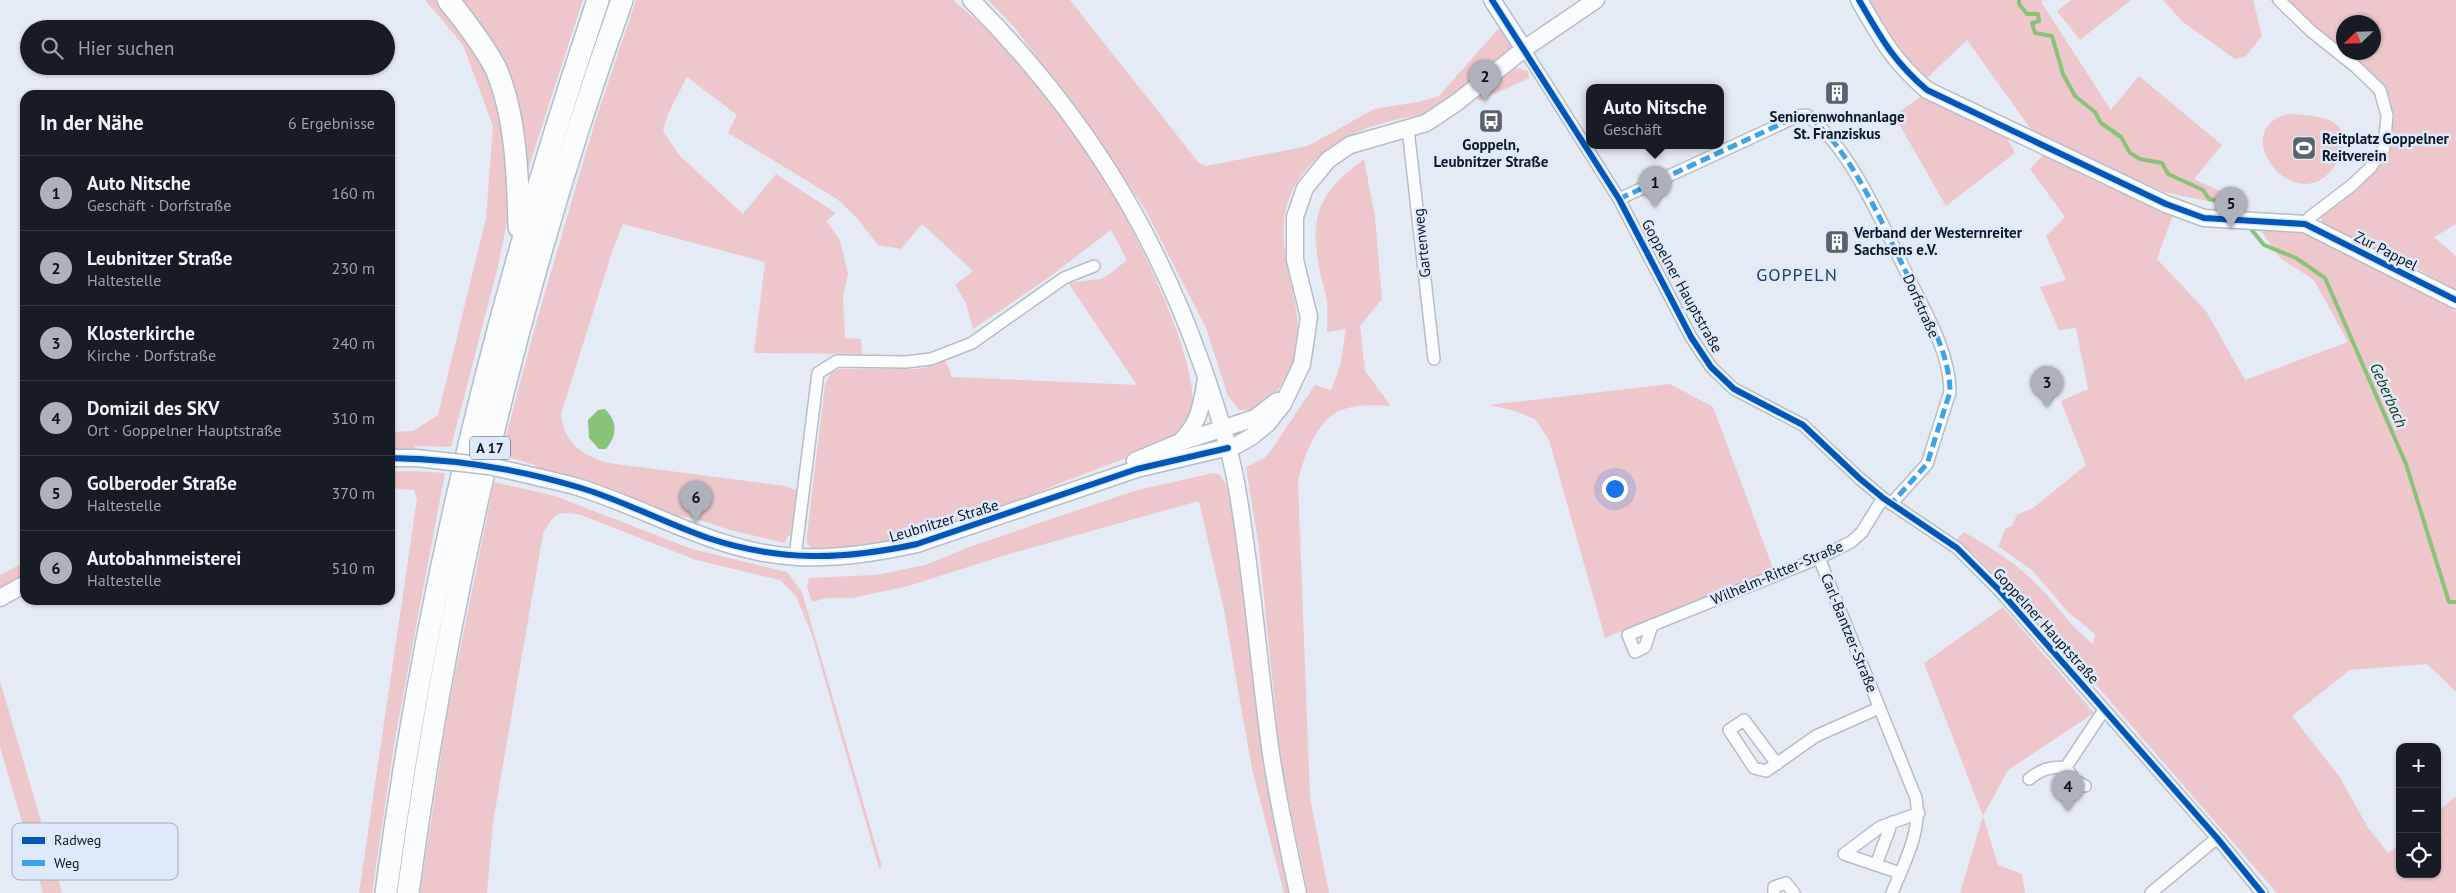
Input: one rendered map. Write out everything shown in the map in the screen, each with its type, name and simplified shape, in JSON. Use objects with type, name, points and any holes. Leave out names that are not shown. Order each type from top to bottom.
[{"type":"highway","points":[[448,0],[496,69],[511,121],[518,183],[519,249]]},
{"type":"highway","name":"A 17","points":[[386,893],[404,769],[434,601],[479,401],[519,249],[560,111],[598,0]]},
{"type":"highway","name":"A 17","points":[[408,893],[440,689],[456,604],[490,450],[544,241],[580,124],[622,0]]},
{"type":"street","points":[[972,0],[1004,33],[1080,125],[1107,165],[1131,205],[1176,296],[1206,378],[1228,448],[1245,536],[1280,808],[1298,893]]},
{"type":"street","name":"Goppelner Hauptstraße","points":[[1492,0],[1549,85],[1586,145]]},
{"type":"street","points":[[1010,514],[1137,469],[1228,448],[1251,437],[1267,424],[1283,404],[1302,364],[1308,317],[1295,260],[1295,217],[1305,188],[1328,160],[1350,145],[1426,123],[1456,103],[1524,49],[1596,0]]},
{"type":"street","points":[[1859,0],[1886,47],[1904,70],[1927,90],[2157,200],[2204,218],[2305,224],[2310,217],[2351,186],[2370,168],[2384,148],[2387,116],[2380,90],[2279,0]]},
{"type":"street","name":"Dorfstraße","points":[[1620,200],[1798,116],[1807,116],[1827,134],[1867,192],[1915,290],[1945,361],[1950,392],[1927,464],[1911,482],[1887,501]]},
{"type":"street","name":"Gartenweg","points":[[1408,128],[1434,359]]},
{"type":"street","name":"Goppelner Hauptstraße","points":[[1589,149],[1620,200],[1691,337],[1712,367],[1734,390],[1803,425],[1859,478],[1887,501],[1957,548],[2000,591],[2217,838],[2262,893]]},
{"type":"street","name":"Zur Pappel","points":[[2305,224],[2456,300]]},
{"type":"street","points":[[795,557],[818,373],[837,361],[906,362],[939,356],[972,343],[1064,278],[1094,266]]},
{"type":"street","points":[[1178,443],[1190,432],[1199,416],[1206,378]]},
{"type":"street","points":[[1010,514],[1054,490],[1178,443],[1255,418],[1280,399],[1292,385]]},
{"type":"street","name":"Leubnitzer Straße","points":[[395,458],[416,458],[471,464],[533,476],[581,488],[709,538],[751,550],[795,557],[835,557],[882,552],[917,544],[1010,514]]},
{"type":"street","name":"Wilhelm-Ritter-Straße","points":[[1652,625],[1820,558],[1851,542],[1862,532],[1887,501]]},
{"type":"street","name":"Carl-Bantzer-Straße","points":[[1820,558],[1916,798],[1919,813],[1917,829],[1892,893]]},
{"type":"street","points":[[0,598],[20,587]]},
{"type":"street","name":"Carl-Bantzer-Straße","points":[[1777,764],[1744,720],[1729,730],[1754,768],[1766,771],[1777,764],[1816,736],[1879,708]]},
{"type":"street","points":[[2066,767],[2104,710]]},
{"type":"street","points":[[2029,779],[2038,772],[2052,767],[2066,767]]},
{"type":"street","points":[[2066,767],[2074,780],[2085,786]]},
{"type":"street","points":[[1900,873],[1844,854],[1880,826],[1919,813]]},
{"type":"street","points":[[1876,865],[1892,822]]},
{"type":"street","points":[[2151,893],[2164,889],[2217,838]]},
{"type":"street","points":[[1774,893],[1774,887],[1786,883],[1794,893]]},
{"type":"shaded area","points":[[425,0],[441,0],[473,44],[502,106],[511,186],[506,226],[499,262],[451,447],[415,446],[415,451],[395,452],[395,432],[413,431],[438,415],[486,218],[493,126],[463,45]]},
{"type":"shaded area","points":[[455,0],[583,0],[525,178],[521,138]]},
{"type":"shaded area","points":[[636,0],[953,0],[995,36],[1038,84],[1073,129],[1109,186],[1153,274],[1173,320],[1187,363],[1193,398],[1188,422],[1172,440],[1161,447],[1050,487],[987,513],[897,541],[839,549],[812,549],[807,543],[807,535],[825,384],[831,373],[839,369],[919,369],[946,361],[952,377],[1137,385],[1068,283],[1100,279],[1107,276],[1127,260],[1111,230],[1048,278],[973,329],[966,303],[955,285],[973,271],[922,224],[901,249],[878,245],[857,218],[837,199],[728,133],[737,115],[687,77],[668,114],[663,131],[679,155],[743,214],[776,174],[836,213],[826,221],[840,240],[848,274],[843,297],[845,338],[861,339],[862,354],[754,353],[765,262],[623,224],[612,252],[561,414],[563,424],[570,440],[582,452],[608,463],[785,486],[797,490],[792,536],[787,536],[785,543],[730,530],[694,518],[661,514],[535,468],[535,465],[501,455],[535,327],[595,122]]},
{"type":"shaded area","points":[[988,0],[1070,0],[1199,163],[1206,166],[1308,146],[1374,109],[1418,102],[1439,96],[1499,28],[1512,48],[1465,88],[1435,109],[1356,133],[1326,150],[1302,174],[1293,189],[1287,205],[1283,229],[1285,252],[1297,320],[1297,343],[1291,366],[1277,391],[1270,399],[1256,408],[1239,410],[1228,396],[1206,328],[1145,209],[1087,123],[1014,27]]},
{"type":"shaded area","points":[[1869,0],[2044,0],[2041,2],[2111,110],[2139,76],[2222,145],[2194,179],[2220,191],[2216,203],[2160,191],[2033,132],[1967,40],[1924,81],[1903,55]]},
{"type":"shaded area","points":[[2071,0],[2131,0],[2080,40],[2057,11]]},
{"type":"shaded area","points":[[2163,0],[2253,0],[2262,36],[2245,57],[2235,59],[2183,22]]},
{"type":"shaded area","points":[[2270,0],[2456,0],[2456,224],[2434,237],[2456,256],[2456,290],[2418,269],[2324,226],[2315,204],[2349,183],[2372,159],[2382,136],[2380,108],[2370,88],[2338,60],[2381,60],[2381,15],[2336,15],[2336,58]]},
{"type":"shaded area","points":[[1518,68],[1528,71],[1529,78],[1479,101],[1476,97],[1512,69]]},
{"type":"shaded area","points":[[1925,94],[1940,106],[2005,134],[2015,153],[1946,206],[1894,115]]},
{"type":"shaded area","name":"Reitplatz Goppelner Reitverein","points":[[2288,114],[2323,118],[2333,122],[2343,133],[2343,147],[2338,161],[2330,172],[2316,182],[2301,184],[2287,179],[2275,170],[2267,157],[2263,144],[2265,131],[2274,120]]},
{"type":"shaded area","points":[[2046,152],[2173,215],[2157,259],[2206,311],[2245,380],[2348,342],[2314,280],[2280,258],[2258,226],[2297,231],[2333,243],[2456,311],[2456,692],[2427,664],[2350,670],[2292,716],[2339,776],[2367,826],[2388,853],[2396,847],[2396,878],[2441,878],[2441,809],[2456,796],[2456,893],[2277,893],[2058,641],[1975,555],[1956,540],[1964,532],[2012,563],[2036,583],[2093,644],[2095,634],[2068,612],[2033,571],[1998,546],[2006,528],[2012,526],[2017,515],[2033,508],[2086,465],[2061,401],[2088,389],[2076,328],[2059,330],[2040,287],[2066,280],[2046,236],[2065,217],[2030,169]]},
{"type":"shaded area","points":[[1364,159],[1375,217],[1382,299],[1360,326],[1365,371],[1391,406],[1359,406],[1333,414],[1318,430],[1312,441],[1298,482],[1310,797],[1329,893],[1308,893],[1281,766],[1259,548],[1246,467],[1263,459],[1270,452],[1315,385],[1331,390],[1340,366],[1346,329],[1327,332],[1327,301],[1316,248],[1318,218],[1328,193],[1337,182]]},
{"type":"shaded area","points":[[1670,384],[1713,407],[1774,571],[1605,638],[1549,440],[1535,419],[1512,410],[1489,405]]},
{"type":"shaded area","points":[[605,409],[614,424],[614,434],[606,449],[599,449],[589,438],[588,420],[598,410]]},
{"type":"shaded area","points":[[395,472],[445,473],[394,744],[372,893],[359,893],[417,499],[414,490],[395,488]]},
{"type":"shaded area","points":[[1213,473],[1220,475],[1227,486],[1233,515],[1266,776],[1290,893],[1284,893],[1252,769],[1224,610],[1199,501],[1012,553],[908,586],[852,598],[827,598],[812,602],[807,587],[809,578],[876,575],[925,565],[972,546],[1134,491]]},
{"type":"shaded area","points":[[494,482],[555,496],[692,549],[787,572],[802,592],[882,867],[879,868],[812,635],[796,596],[780,580],[696,560],[581,515],[561,513],[550,521],[543,534],[493,822],[487,893],[420,893],[448,710]]},
{"type":"shaded area","points":[[20,565],[20,580],[0,590],[0,575]]},
{"type":"shaded area","points":[[2003,607],[2094,713],[2008,770],[1983,816],[1924,663]]},
{"type":"shaded area","points":[[0,681],[42,823],[22,823],[0,747]]},
{"type":"shaded area","points":[[1983,816],[1998,865],[2022,874],[2025,893],[1960,893]]},
{"type":"shaded area","points":[[39,880],[58,880],[62,893],[43,893]]},
{"type":"waterway","name":"Geberbach","points":[[2019,0],[2019,4],[2027,14],[2038,14],[2039,21],[2032,23],[2035,33],[2052,36],[2063,74],[2075,96],[2095,112],[2101,123],[2121,137],[2130,153],[2140,159],[2162,163],[2168,174],[2203,190],[2209,199],[2225,202],[2235,212]]},
{"type":"waterway","name":"Geberbach","points":[[2251,229],[2264,245],[2296,258],[2325,278],[2406,464],[2449,602],[2456,602]]},
{"type":"marked path","points":[[1619,199],[1798,116],[1807,115],[1823,129],[1851,166],[1875,209],[1934,330],[1946,361],[1949,377],[1950,392],[1927,464],[1891,504]]},
{"type":"cycle path","points":[[1492,0],[1586,147]]},
{"type":"cycle path","points":[[1859,0],[1881,38],[1896,59],[1927,90],[2166,204],[2204,218],[2305,224],[2456,300]]},
{"type":"cycle path","points":[[1587,149],[1619,199],[1691,337],[1711,367],[1734,389],[1803,425],[1883,498],[1957,548],[2000,591],[2217,838],[2262,893]]},
{"type":"cycle path","points":[[395,458],[439,460],[487,466],[534,475],[597,493],[692,532],[735,546],[787,555],[812,556],[864,553],[917,544],[1137,469],[1228,448]]},
{"type":"place","name":"Seniorenwohnanlage St. Franziskus","points":[[1837,93]]},
{"type":"place","name":"Leubnitzer Straße","points":[[1485,101]]},
{"type":"place","name":"Goppeln, Leubnitzer Straße","points":[[1491,121]]},
{"type":"place","name":"Reitplatz Goppelner Reitverein","points":[[2304,148]]},
{"type":"place","name":"Auto Nitsche","points":[[1655,207]]},
{"type":"place","name":"Golberoder Straße","points":[[2231,228]]},
{"type":"place","name":"Verband der Westernreiter Sachsens e.V.","points":[[1837,242]]},
{"type":"place","name":"Klosterkirche","points":[[2047,407]]},
{"type":"place","name":"Autobahnmeisterei","points":[[696,522]]},
{"type":"place","name":"Domizil des SKV","points":[[2068,811]]},
{"type":"district","name":"GOPPELN","points":[[1797,275]]}]
